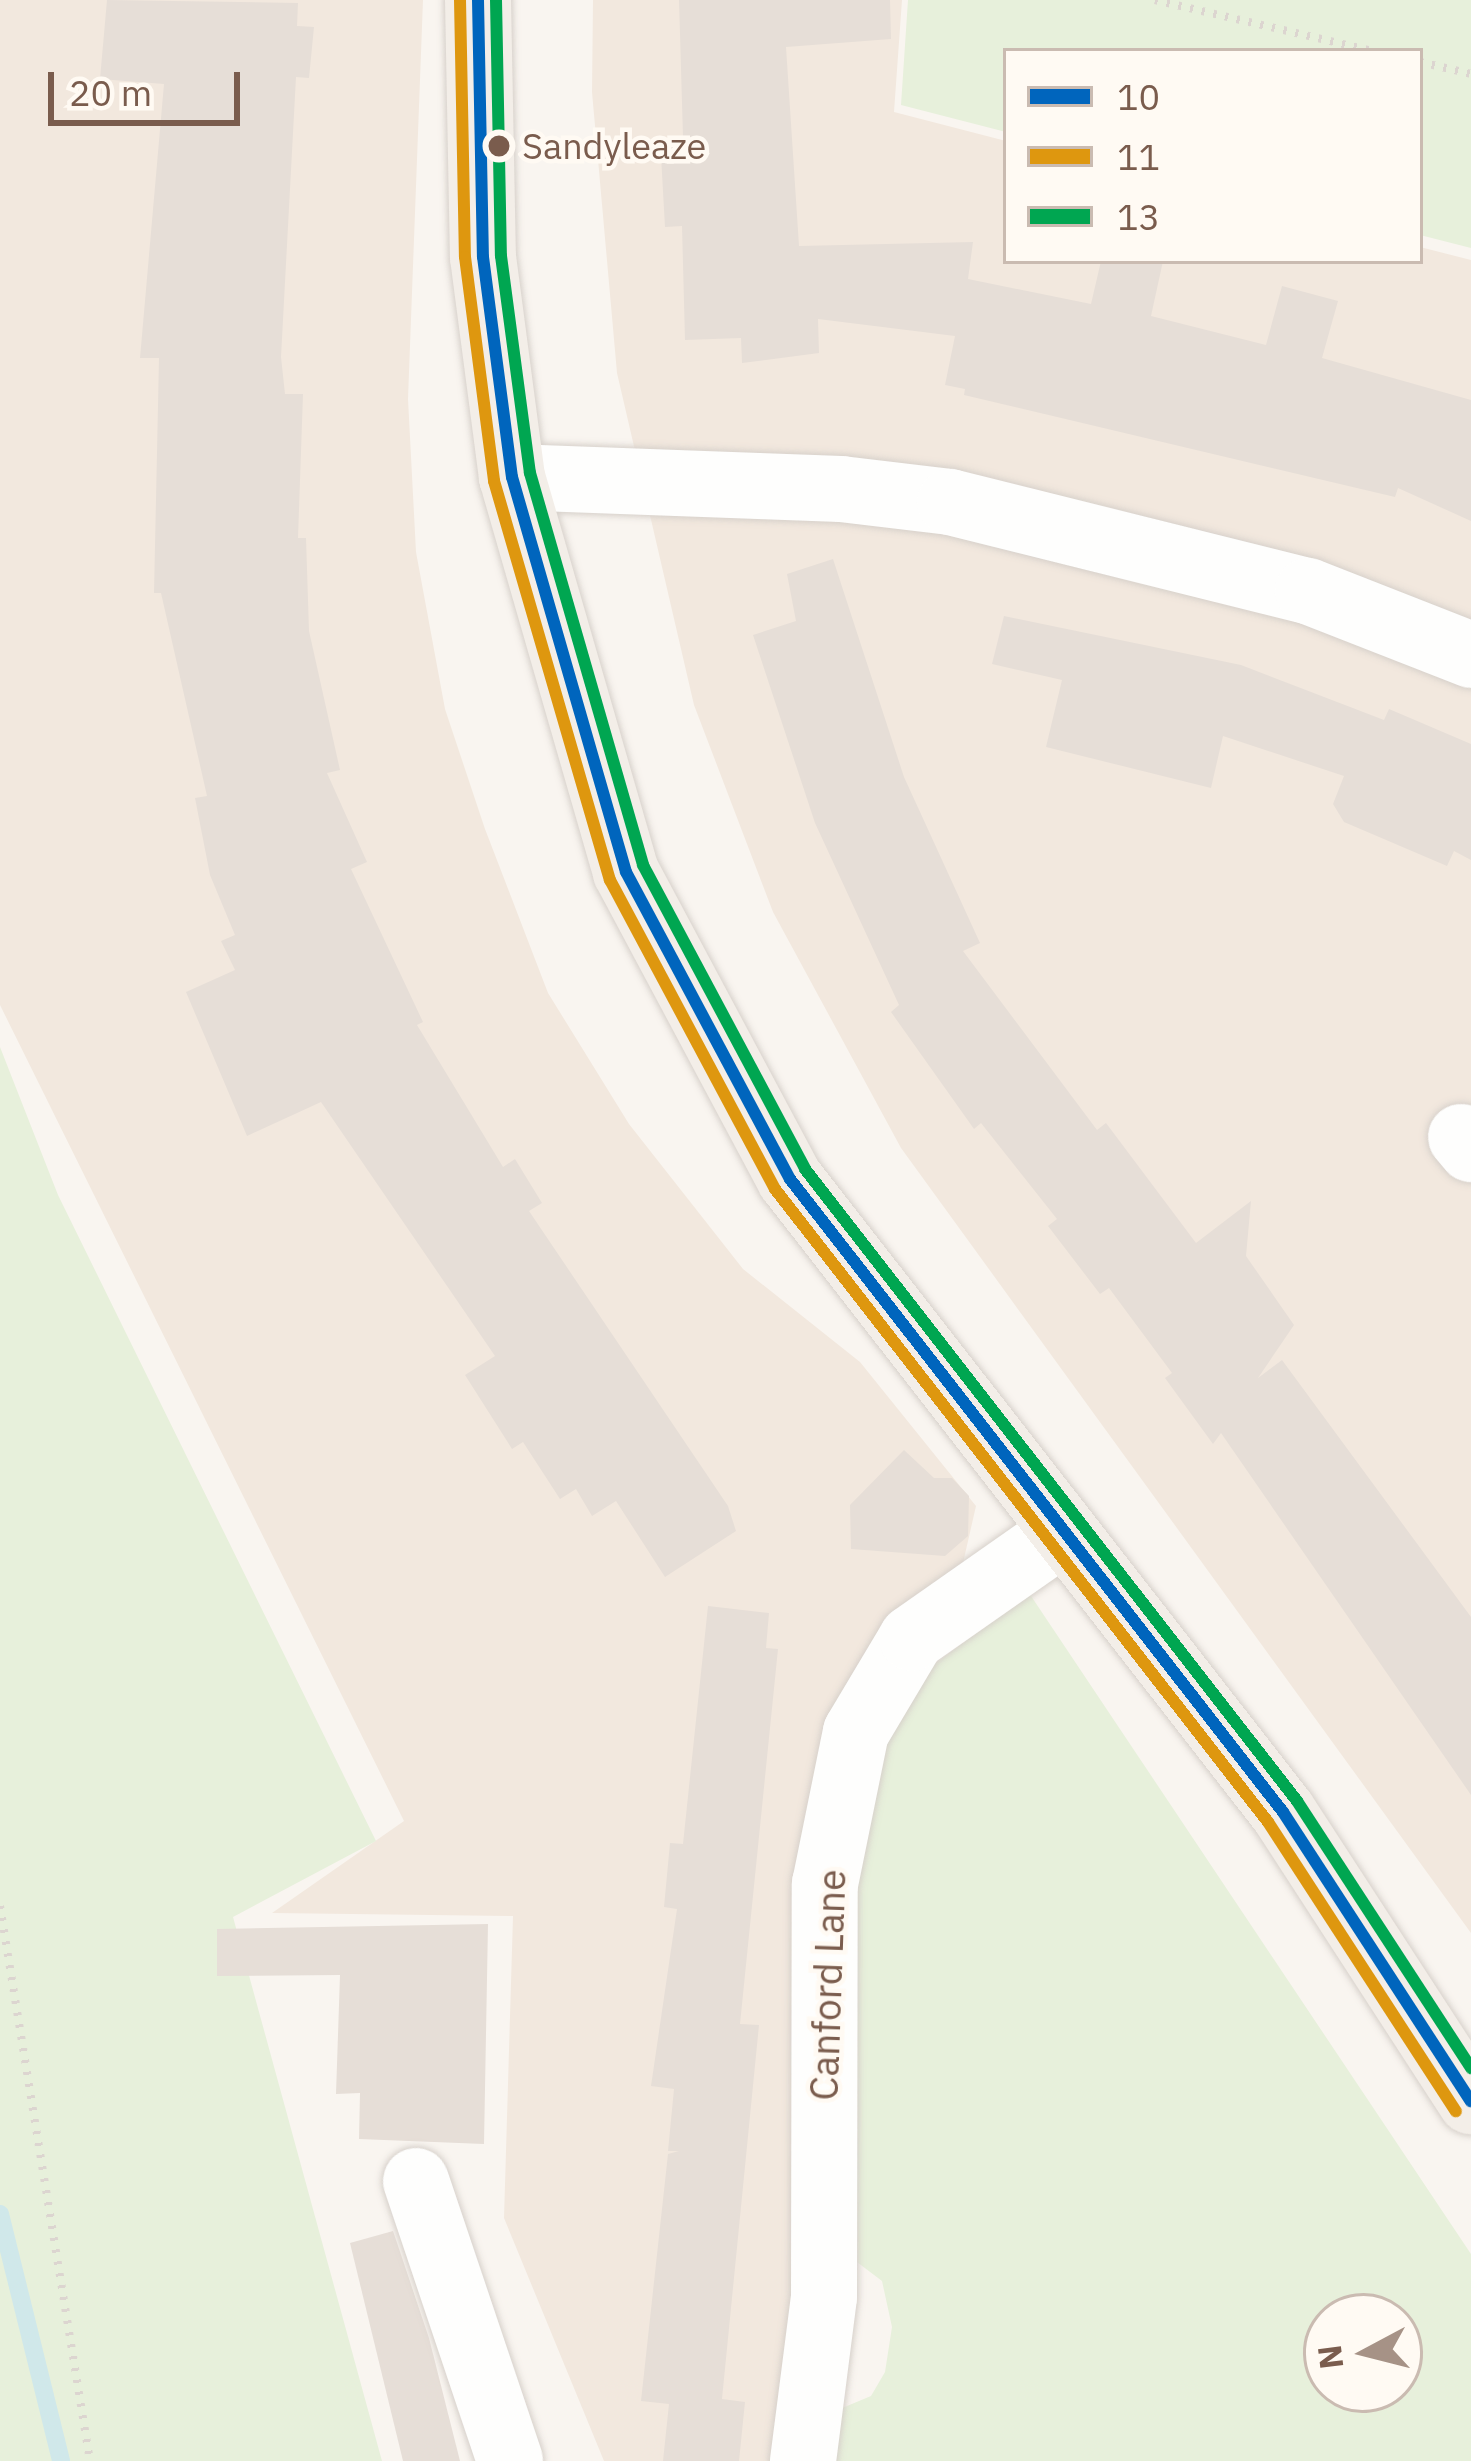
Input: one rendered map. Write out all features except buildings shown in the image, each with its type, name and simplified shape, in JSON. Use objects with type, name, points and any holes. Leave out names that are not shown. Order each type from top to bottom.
[{"type":"main road","points":[[478,0],[483,257],[512,477],[626,872],[790,1179],[1283,1812],[1471,2101]]},
{"type":"street","points":[[512,477],[842,489],[950,502],[1287,585],[1471,656]]},
{"type":"street","name":"Canford Lane","points":[[803,2461],[824,2297],[825,1884],[856,1732],[912,1638],[1062,1533]]},
{"type":"street","points":[[416,2181],[510,2461]]},
{"type":"path","points":[[1155,0],[1199,5],[1361,48]]},
{"type":"path","points":[[1423,63],[1471,74]]},
{"type":"path","points":[[0,1906],[90,2461]]},
{"type":"shaded area","points":[[0,0],[423,0],[408,399],[416,552],[445,709],[485,829],[548,993],[629,1124],[743,1269],[860,1362],[976,1506],[963,1563],[889,1652],[787,2461],[604,2461],[504,2218],[513,1916],[272,1913],[404,1821],[0,1005]]},
{"type":"shaded area","points":[[593,0],[902,0],[894,112],[1003,140],[1003,264],[1423,264],[1423,248],[1471,260],[1471,1933],[901,1148],[773,912],[694,705],[617,373],[592,92]]},
{"type":"green space","points":[[908,0],[1471,0],[1471,248],[1423,236],[1423,48],[1003,48],[1003,131],[901,105]]},
{"type":"green space","points":[[0,1047],[58,1195],[376,1841],[233,1917],[382,2461],[0,2461]]},
{"type":"green space","points":[[1029,1593],[1471,2254],[1471,2461],[828,2461],[835,2411],[871,2396],[885,2372],[892,2327],[882,2281],[849,2256],[853,1885],[883,1741],[931,1667]]},
{"type":"waterway","points":[[0,2214],[61,2461]]},
{"type":"transit line","name":"11","points":[[460,0],[465,257],[494,481],[610,880],[775,1189],[1268,1822],[1456,2111]]},
{"type":"transit line","name":"10","points":[[478,0],[483,257],[512,477],[626,872],[790,1179],[1283,1812],[1471,2101]]},
{"type":"transit line","name":"13","points":[[496,0],[501,256],[530,473],[643,865],[805,1169],[1297,1801],[1471,2068]]},
{"type":"place","name":"Sandyleaze","points":[[499,146]]}]
